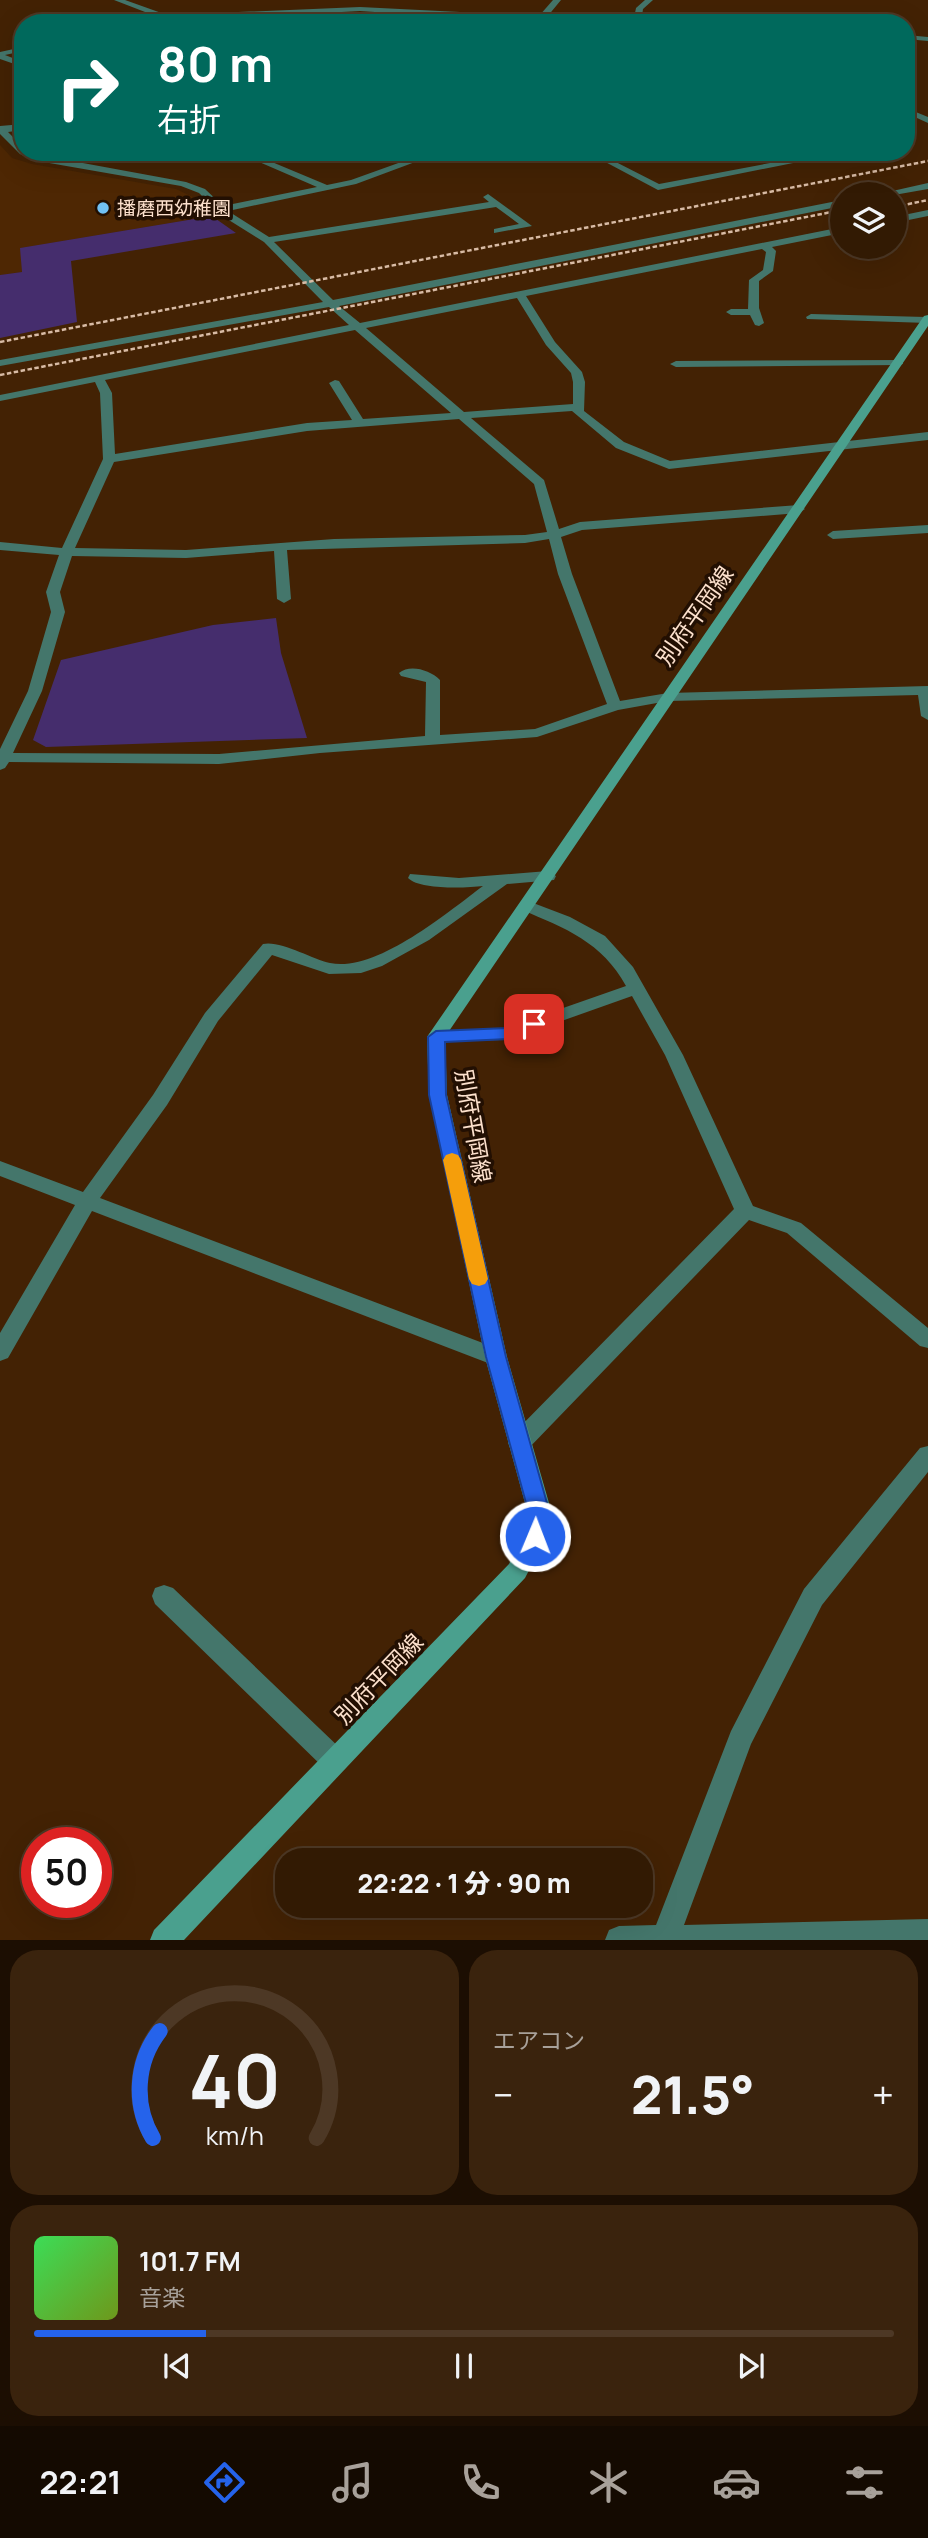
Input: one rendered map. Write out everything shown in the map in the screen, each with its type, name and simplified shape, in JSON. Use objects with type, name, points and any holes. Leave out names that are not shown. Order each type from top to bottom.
[{"type":"main road","name":"別府平岡線","points":[[164,1940],[517,1571],[535,1536],[537,1503],[496,1357],[438,1095],[436,1037],[927,319]]},
{"type":"street","points":[[118,0],[158,14]]},
{"type":"street","points":[[360,9],[374,0]]},
{"type":"street","points":[[544,14],[546,8],[557,0]]},
{"type":"street","points":[[639,14],[640,8],[649,0]]},
{"type":"street","points":[[239,14],[360,9],[449,14]]},
{"type":"street","points":[[1,130],[14,143]]},
{"type":"street","points":[[52,161],[183,184],[202,191],[238,223],[267,240],[331,304],[540,483],[565,574],[615,706]]},
{"type":"street","points":[[262,161],[328,188]]},
{"type":"street","points":[[222,209],[328,188],[413,161]]},
{"type":"street","points":[[608,161],[657,187],[796,161]]},
{"type":"street","points":[[907,190],[928,186]]},
{"type":"street","points":[[485,195],[527,226],[497,231]]},
{"type":"street","points":[[267,240],[496,204]]},
{"type":"street","points":[[0,363],[331,304],[830,205]]},
{"type":"street","points":[[907,217],[928,213]]},
{"type":"street","points":[[0,398],[830,232]]},
{"type":"street","points":[[759,323],[754,312],[754,280],[768,271],[771,251],[764,246]]},
{"type":"street","points":[[521,296],[550,342],[576,372],[579,382],[576,408],[578,412],[620,445],[670,465],[928,436]]},
{"type":"street","points":[[731,312],[754,312]]},
{"type":"street","points":[[811,317],[927,319]]},
{"type":"street","points":[[676,364],[899,362]]},
{"type":"street","points":[[98,378],[106,393],[109,459],[67,552],[53,592],[58,612],[35,691],[2,760],[219,759],[320,748],[537,733],[615,706],[668,697],[927,701]]},
{"type":"street","points":[[335,383],[360,423]]},
{"type":"street","points":[[109,459],[307,427],[576,408]]},
{"type":"street","points":[[0,546],[67,552],[186,554],[280,546],[525,539],[553,535],[580,526],[799,509]]},
{"type":"street","points":[[833,535],[928,529]]},
{"type":"street","points":[[280,546],[284,599]]},
{"type":"street","points":[[406,673],[425,675],[433,680],[433,742]]},
{"type":"street","points":[[416,878],[459,883],[548,876]]},
{"type":"street","points":[[0,1353],[88,1200],[160,1100],[211,1017],[269,948],[336,970],[367,965],[418,940],[502,880]]},
{"type":"street","points":[[528,906],[564,920],[599,940],[627,971],[674,1055],[745,1211],[794,1227],[928,1340]]},
{"type":"street","points":[[436,1037],[508,1034],[637,988]]},
{"type":"street","points":[[0,1168],[496,1357]]},
{"type":"street","points":[[519,1443],[745,1211]]},
{"type":"street","points":[[665,1938],[740,1740],[813,1597],[928,1455]]},
{"type":"street","points":[[164,1597],[334,1760]]},
{"type":"street","points":[[618,1940],[928,1933]]},
{"type":"shaded area","name":"播磨西幼稚園","points":[[0,145],[14,161],[176,189],[203,202],[209,214],[200,218],[21,248],[22,272],[0,275]]},
{"type":"shaded area","points":[[209,214],[236,233],[71,261],[77,322],[0,338],[0,275],[22,272],[20,248],[200,218]]},
{"type":"shaded area","points":[[276,618],[281,653],[307,738],[46,747],[33,740],[61,660],[213,625]]},
{"type":"railway","points":[[0,342],[928,161]]},
{"type":"railway","points":[[907,204],[928,200]]},
{"type":"railway","points":[[0,375],[830,212]]},
{"type":"slow traffic","points":[[452,1160],[479,1279]]},
{"type":"place","name":"播磨西幼稚園","points":[[103,208]]},
{"type":"route","points":[[534,1024],[508,1034],[436,1037],[438,1095],[496,1357],[537,1503],[535,1536]]}]
